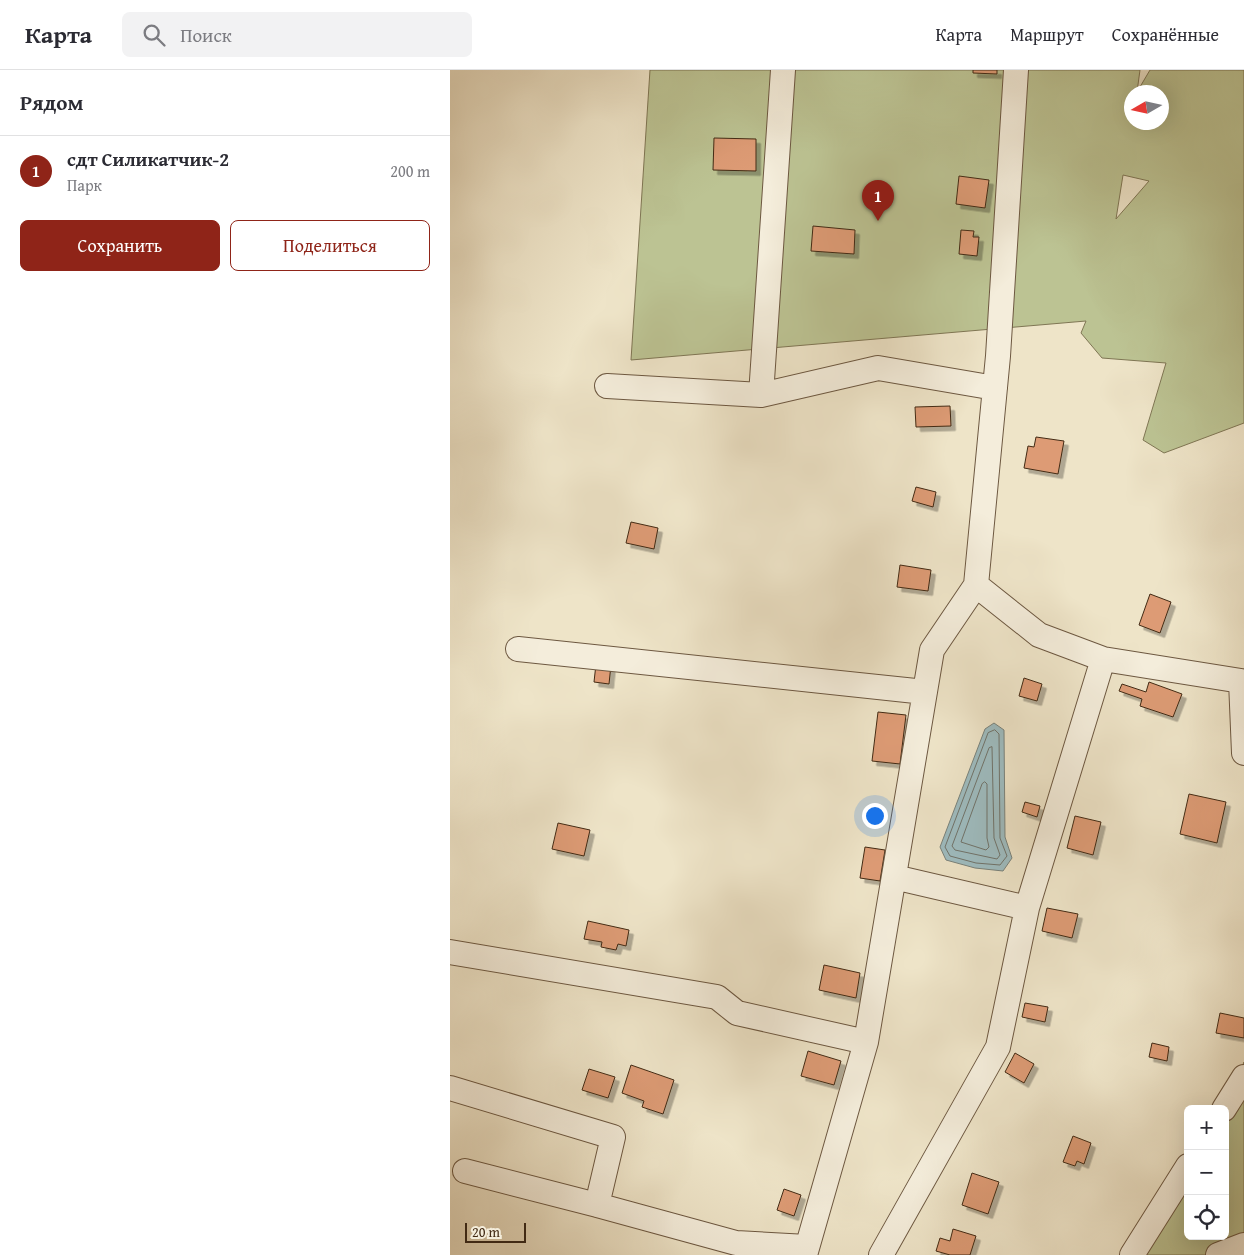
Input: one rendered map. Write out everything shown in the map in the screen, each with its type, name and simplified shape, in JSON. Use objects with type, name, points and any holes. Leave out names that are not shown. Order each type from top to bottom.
[{"type":"street","points":[[761,395],[783,70]]},
{"type":"street","points":[[465,1171],[736,1243],[806,1251],[866,1042],[932,650],[976,585],[995,388],[1016,70]]},
{"type":"street","points":[[607,386],[761,395],[878,368],[995,388]]},
{"type":"street","points":[[976,585],[1039,635],[1103,659],[1241,681],[1244,753]]},
{"type":"street","points":[[518,649],[925,692]]},
{"type":"street","points":[[881,1255],[998,1047],[1027,908],[1103,659]]},
{"type":"street","points":[[894,877],[1027,908]]},
{"type":"street","points":[[450,952],[717,997],[737,1013],[866,1042]]},
{"type":"street","points":[[1226,1105],[1244,1077]]},
{"type":"street","points":[[450,1088],[613,1137],[597,1205]]},
{"type":"street","points":[[1132,1255],[1184,1172]]},
{"type":"street","points":[[1218,1255],[1244,1246]]},
{"type":"green space","points":[[650,70],[1140,70],[1138,85],[1124,85],[1124,130],[1169,130],[1169,85],[1141,85],[1150,70],[1244,70],[1244,423],[1164,453],[1143,440],[1166,363],[1102,358],[1081,333],[1086,321],[631,360]],"holes":[[[1123,175],[1149,181],[1116,219]]]},
{"type":"green space","points":[[1244,1062],[1244,1255],[1128,1255],[1184,1165],[1184,1240],[1229,1240],[1229,1105],[1227,1105]]},
{"type":"water","points":[[994,723],[1004,730],[1005,837],[1012,858],[1003,871],[975,868],[946,860],[940,847],[985,729]]},
{"type":"building","points":[[973,70],[997,70],[997,74],[973,73]]},
{"type":"building","points":[[714,138],[756,139],[756,171],[713,170]]},
{"type":"building","points":[[959,176],[989,180],[985,208],[956,204]]},
{"type":"building","points":[[813,226],[855,230],[854,254],[811,251]]},
{"type":"building","points":[[961,230],[974,231],[973,237],[979,237],[977,256],[959,254]]},
{"type":"building","points":[[950,406],[951,426],[916,427],[915,407]]},
{"type":"building","points":[[1036,437],[1064,441],[1058,474],[1024,468],[1028,446],[1034,447]]},
{"type":"building","points":[[916,487],[936,492],[933,507],[912,501]]},
{"type":"building","points":[[631,522],[658,528],[654,549],[626,543]]},
{"type":"building","points":[[900,565],[931,570],[928,591],[897,587]]},
{"type":"building","points":[[1150,594],[1171,602],[1160,633],[1139,625]]},
{"type":"building","points":[[596,664],[611,665],[609,684],[594,682]]},
{"type":"building","points":[[1024,678],[1042,684],[1037,701],[1019,696]]},
{"type":"building","points":[[1149,682],[1182,694],[1173,717],[1140,706],[1142,699],[1119,691],[1122,684],[1146,692]]},
{"type":"building","points":[[878,712],[906,715],[900,764],[872,761]]},
{"type":"building","points":[[1189,794],[1226,802],[1217,843],[1180,834]]},
{"type":"building","points":[[1025,802],[1040,806],[1037,817],[1022,812]]},
{"type":"building","points":[[1075,816],[1101,822],[1093,855],[1067,848]]},
{"type":"building","points":[[558,823],[590,830],[584,856],[552,849]]},
{"type":"building","points":[[865,847],[885,850],[880,881],[860,878]]},
{"type":"building","points":[[1047,908],[1078,914],[1072,938],[1042,931]]},
{"type":"building","points":[[588,921],[629,930],[626,946],[618,944],[616,950],[601,947],[602,942],[584,939]]},
{"type":"building","points":[[824,965],[860,973],[856,998],[819,990]]},
{"type":"building","points":[[1025,1003],[1048,1007],[1045,1022],[1022,1017]]},
{"type":"building","points":[[1220,1013],[1244,1018],[1244,1038],[1216,1033]]},
{"type":"building","points":[[1152,1043],[1169,1047],[1167,1061],[1149,1057]]},
{"type":"building","points":[[808,1051],[841,1061],[834,1085],[801,1076]]},
{"type":"building","points":[[1015,1053],[1034,1064],[1024,1083],[1005,1072]]},
{"type":"building","points":[[631,1065],[674,1080],[663,1114],[642,1107],[644,1101],[622,1093]]},
{"type":"building","points":[[589,1069],[615,1077],[608,1098],[582,1090]]},
{"type":"building","points":[[1073,1136],[1091,1143],[1084,1164],[1077,1161],[1075,1166],[1063,1162]]},
{"type":"building","points":[[972,1173],[999,1182],[988,1214],[962,1205]]},
{"type":"building","points":[[784,1189],[801,1195],[794,1216],[777,1210]]},
{"type":"building","points":[[953,1229],[976,1236],[970,1255],[950,1255],[936,1251],[940,1238],[950,1241]]},
{"type":"place","name":"сдт Силикатчик-2","points":[[878,221]]}]
